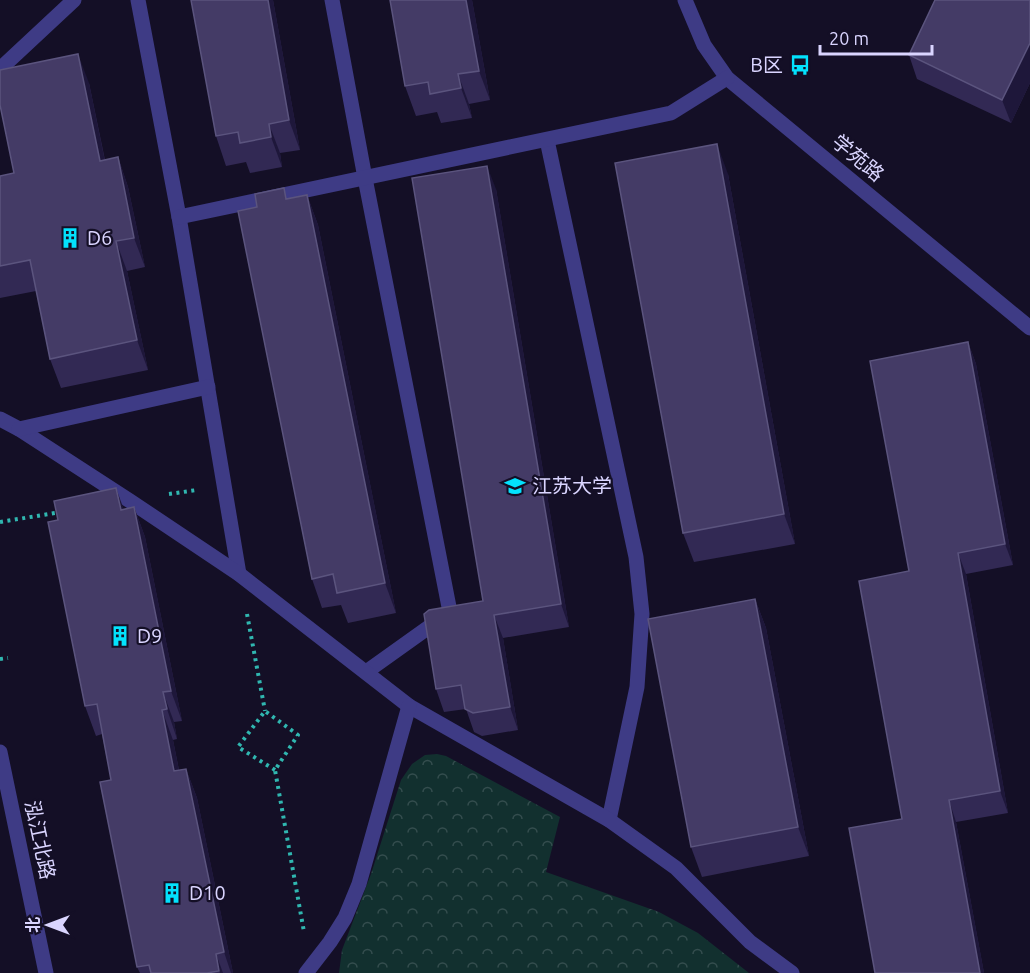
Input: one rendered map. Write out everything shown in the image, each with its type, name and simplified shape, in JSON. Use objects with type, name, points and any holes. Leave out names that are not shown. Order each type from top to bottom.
[{"type":"lane","points":[[0,69],[74,0]]},
{"type":"lane","points":[[138,0],[179,217],[239,574]]},
{"type":"lane","points":[[332,0],[450,612],[366,672]]},
{"type":"lane","name":"学苑路","points":[[685,0],[704,45],[727,78],[1030,328]]},
{"type":"lane","points":[[179,217],[671,113],[727,78]]},
{"type":"lane","points":[[547,140],[636,556],[642,614],[637,687],[609,820]]},
{"type":"lane","points":[[19,429],[208,387]]},
{"type":"lane","points":[[0,418],[140,507],[239,574],[409,706],[609,820],[676,868],[750,942],[792,973]]},
{"type":"lane","points":[[308,971],[345,918],[359,884],[409,706]]},
{"type":"lane","name":"泓江北路","points":[[0,752],[46,973]]},
{"type":"path","points":[[239,574],[265,711],[298,735],[275,770],[308,971]]},
{"type":"path","points":[[0,659],[8,658]]},
{"type":"path","points":[[265,711],[238,747],[275,770]]},
{"type":"green space","points":[[425,755],[446,756],[560,817],[546,872],[659,912],[698,933],[749,973],[339,973],[342,950],[371,874],[401,780],[412,764]]},
{"type":"building","points":[[191,0],[268,0],[289,120],[269,124],[271,137],[240,143],[238,132],[216,136]]},
{"type":"building","points":[[390,0],[466,0],[479,71],[458,74],[461,88],[430,94],[428,82],[405,86]]},
{"type":"building","points":[[935,0],[1030,0],[1030,43],[1002,100],[909,55]]},
{"type":"building","name":"D6","points":[[78,54],[100,161],[118,157],[134,238],[116,241],[137,340],[50,359],[30,260],[0,266],[0,176],[14,173],[0,105],[0,70]]},
{"type":"building","points":[[717,144],[784,514],[683,533],[615,163]]},
{"type":"building","points":[[487,166],[561,604],[494,615],[510,707],[473,713],[465,709],[461,685],[436,689],[424,614],[429,610],[483,601],[412,178]]},
{"type":"building","points":[[284,188],[286,199],[307,195],[385,583],[337,593],[333,574],[312,579],[238,211],[257,207],[255,194]]},
{"type":"building","points":[[968,342],[1005,544],[958,553],[1000,791],[949,800],[980,973],[875,973],[849,828],[902,819],[859,581],[909,571],[870,361]]},
{"type":"building","points":[[116,488],[121,510],[134,507],[171,691],[163,692],[167,709],[162,710],[174,771],[186,769],[224,952],[216,954],[219,971],[151,973],[149,965],[137,967],[100,782],[111,780],[97,704],[85,706],[48,522],[58,520],[54,501]]},
{"type":"building","points":[[755,599],[798,827],[691,847],[648,619]]},
{"type":"place","name":"B区","points":[[800,65]]},
{"type":"place","name":"D6","points":[[70,238]]},
{"type":"place","name":"江苏大学","points":[[515,486]]},
{"type":"place","name":"D9","points":[[120,636]]},
{"type":"place","name":"D10","points":[[172,893]]}]
